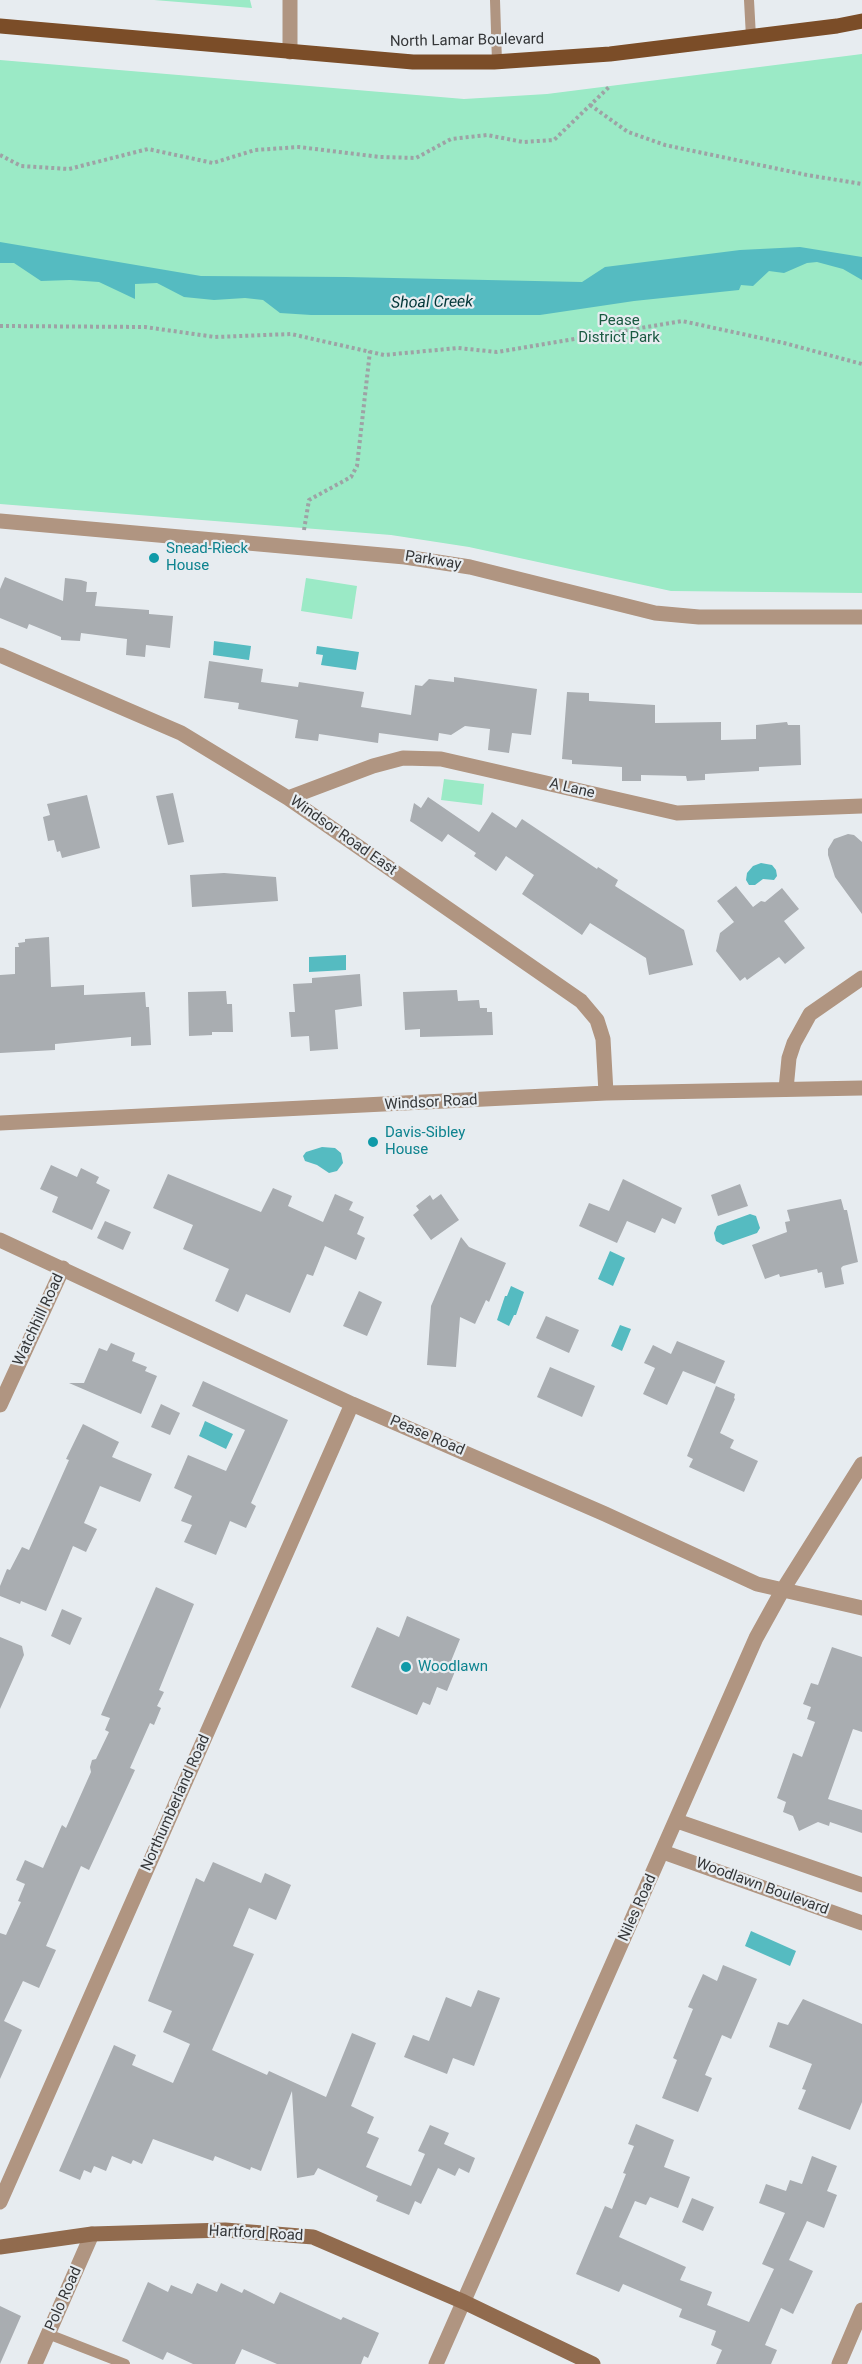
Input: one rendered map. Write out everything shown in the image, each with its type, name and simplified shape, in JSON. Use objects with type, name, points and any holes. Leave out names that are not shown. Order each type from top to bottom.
[{"type":"main road","name":"North Lamar Boulevard","points":[[0,26],[413,62],[497,62],[610,54],[862,21]]},
{"type":"street","points":[[290,0],[290,52]]},
{"type":"street","name":"Parkway","points":[[0,521],[405,557],[470,567],[655,613],[699,617],[862,616]]},
{"type":"street","name":"Windsor Road East","points":[[0,655],[181,733],[288,798],[581,1001],[597,1020],[603,1039],[606,1093]]},
{"type":"street","name":"A Lane","points":[[288,798],[373,766],[403,758],[441,759],[677,813],[862,806]]},
{"type":"street","points":[[786,1089],[789,1058],[794,1043],[810,1014],[862,978]]},
{"type":"street","name":"Windsor Road","points":[[0,1123],[606,1093],[862,1088]]},
{"type":"street","name":"Pease Road","points":[[0,1240],[352,1404],[605,1514],[757,1584],[862,1608]]},
{"type":"street","name":"Watchhill Road","points":[[0,1405],[63,1268]]},
{"type":"street","name":"Northumberland Road","points":[[0,2202],[352,1404]]},
{"type":"street","name":"Niles Road","points":[[436,2364],[756,1638],[782,1591],[862,1464]]},
{"type":"street","points":[[676,1821],[862,1885]]},
{"type":"street","name":"Woodlawn Boulevard","points":[[663,1851],[862,1923]]},
{"type":"street","name":"Hartford Road","points":[[0,2247],[92,2234],[225,2230],[313,2237],[464,2302],[593,2364]]},
{"type":"street","name":"Polo Road","points":[[35,2364],[92,2234]]},
{"type":"street","points":[[839,2364],[862,2310]]},
{"type":"lane","points":[[495,0],[497,62]]},
{"type":"lane","points":[[749,0],[751,37]]},
{"type":"lane","points":[[48,2334],[125,2364]]},
{"type":"path","points":[[0,155],[21,166],[69,169],[148,149],[213,163],[255,150],[299,147],[380,157],[416,158],[451,140],[487,135],[523,142],[554,140],[609,87]]},
{"type":"path","points":[[590,105],[628,132],[666,145],[807,175],[862,184]]},
{"type":"path","points":[[0,326],[145,327],[215,337],[291,334],[384,355],[458,348],[497,352],[682,321],[784,343],[862,364]]},
{"type":"path","points":[[303,547],[309,500],[351,477],[357,466],[370,351]]},
{"type":"green space","points":[[154,0],[250,0],[252,8]]},
{"type":"green space","name":"Pease District Park","points":[[862,54],[862,593],[671,591],[469,547],[391,535],[0,504],[0,60],[464,99],[547,94]]},
{"type":"green space","points":[[306,578],[357,586],[352,619],[301,611]]},
{"type":"green space","points":[[444,779],[484,784],[482,805],[441,800]]},
{"type":"water","name":"Shoal Creek","points":[[0,242],[201,276],[582,282],[605,267],[740,250],[800,247],[862,257],[862,280],[843,269],[817,262],[807,263],[784,273],[769,271],[753,286],[741,285],[739,290],[634,301],[540,315],[311,315],[280,313],[263,300],[245,298],[214,300],[184,297],[157,283],[135,284],[135,299],[99,282],[41,281],[14,263],[0,263]]},
{"type":"water","points":[[214,641],[251,646],[249,660],[213,655]]},
{"type":"water","points":[[317,646],[359,652],[356,670],[321,665],[323,655],[316,654]]},
{"type":"water","points":[[761,863],[772,865],[777,876],[774,880],[763,879],[755,885],[749,885],[746,880],[747,873],[753,866]]},
{"type":"water","points":[[346,955],[346,970],[309,972],[309,957]]},
{"type":"water","points":[[322,1147],[335,1148],[341,1153],[343,1163],[337,1171],[329,1173],[305,1161],[303,1156],[306,1152]]},
{"type":"water","points":[[750,1214],[756,1216],[760,1228],[757,1233],[723,1245],[716,1241],[714,1233],[717,1226]]},
{"type":"water","points":[[610,1251],[625,1258],[613,1286],[598,1279]]},
{"type":"water","points":[[511,1286],[524,1292],[516,1315],[509,1326],[497,1320]]},
{"type":"water","points":[[620,1325],[631,1329],[622,1351],[611,1346]]},
{"type":"water","points":[[205,1421],[233,1434],[226,1449],[199,1436]]},
{"type":"water","points":[[751,1931],[796,1951],[790,1966],[745,1946]]},
{"type":"building","points":[[5,577],[63,601],[65,578],[81,580],[87,582],[86,592],[97,592],[95,606],[149,610],[149,614],[173,616],[170,648],[146,645],[145,657],[126,655],[127,639],[81,633],[80,641],[61,640],[61,637],[29,624],[27,629],[0,618],[0,589]]},
{"type":"building","points":[[209,661],[263,669],[261,682],[298,687],[299,682],[364,692],[361,707],[411,715],[415,685],[422,686],[429,679],[454,682],[454,677],[537,689],[531,735],[512,733],[509,753],[488,750],[490,729],[465,726],[451,735],[439,733],[438,741],[379,733],[378,743],[319,734],[318,741],[295,738],[298,720],[238,709],[239,703],[204,698]]},
{"type":"building","points":[[567,692],[589,693],[589,701],[655,705],[655,723],[721,722],[721,740],[756,739],[756,725],[787,722],[788,725],[800,725],[801,765],[759,767],[759,771],[705,774],[705,780],[687,781],[686,776],[641,775],[641,781],[622,781],[622,767],[572,764],[572,760],[562,759]]},
{"type":"building","points":[[173,793],[184,842],[168,845],[156,796]]},
{"type":"building","points":[[87,795],[100,848],[62,858],[60,851],[57,852],[54,840],[48,841],[43,817],[50,815],[47,804]]},
{"type":"building","points":[[428,797],[479,832],[492,812],[516,828],[522,819],[597,869],[598,867],[618,880],[615,886],[684,930],[693,965],[649,975],[646,958],[590,923],[582,935],[522,894],[534,875],[506,856],[496,871],[474,856],[476,853],[448,834],[442,842],[410,821],[414,803],[421,808]]},
{"type":"building","points":[[848,834],[854,835],[862,842],[862,914],[835,877],[828,855],[828,849],[834,839]]},
{"type":"building","points":[[224,873],[276,877],[278,901],[192,907],[190,875]]},
{"type":"building","points":[[736,886],[753,907],[761,901],[765,902],[782,888],[799,909],[784,921],[805,948],[785,964],[779,957],[747,980],[745,977],[740,981],[716,951],[720,933],[734,922],[717,901]]},
{"type":"building","points":[[49,937],[51,987],[84,985],[84,995],[145,992],[146,1007],[149,1007],[151,1045],[131,1046],[131,1037],[55,1044],[55,1050],[0,1053],[0,975],[15,974],[15,947],[19,947],[18,943],[25,942],[25,939]]},
{"type":"building","points":[[360,974],[362,1006],[335,1010],[338,1049],[310,1051],[309,1036],[291,1037],[289,1012],[295,1012],[293,984],[312,983],[312,978]]},
{"type":"building","points":[[457,990],[458,1001],[479,1000],[480,1008],[487,1008],[487,1012],[492,1012],[493,1035],[420,1037],[420,1029],[405,1030],[403,992]]},
{"type":"building","points":[[226,991],[227,1004],[232,1004],[233,1032],[212,1032],[212,1035],[189,1036],[188,992]]},
{"type":"building","points":[[51,1165],[77,1177],[81,1168],[99,1177],[96,1183],[110,1190],[92,1230],[52,1212],[58,1197],[40,1189]]},
{"type":"building","points":[[168,1174],[261,1212],[273,1188],[292,1196],[288,1206],[323,1222],[335,1194],[353,1202],[349,1210],[364,1217],[357,1234],[365,1238],[356,1260],[325,1246],[313,1276],[307,1274],[290,1313],[246,1294],[238,1312],[215,1301],[229,1269],[183,1249],[193,1225],[153,1208]]},
{"type":"building","points":[[623,1179],[682,1208],[675,1224],[662,1218],[655,1233],[627,1221],[617,1243],[579,1226],[589,1203],[609,1211]]},
{"type":"building","points":[[740,1184],[748,1206],[718,1216],[711,1195]]},
{"type":"building","points":[[441,1194],[459,1220],[431,1240],[413,1215],[419,1210],[416,1206],[430,1195],[433,1200]]},
{"type":"building","points":[[841,1199],[844,1210],[847,1210],[858,1262],[841,1268],[844,1284],[825,1288],[822,1272],[818,1273],[817,1269],[780,1277],[779,1274],[765,1279],[752,1245],[787,1232],[785,1222],[790,1221],[787,1210]]},
{"type":"building","points":[[105,1221],[131,1232],[123,1250],[97,1238]]},
{"type":"building","points":[[461,1237],[469,1247],[506,1263],[489,1302],[486,1300],[475,1324],[460,1317],[456,1367],[427,1365],[431,1306]]},
{"type":"building","points":[[359,1291],[382,1302],[367,1336],[343,1326]]},
{"type":"building","points":[[546,1316],[579,1330],[569,1353],[536,1338]]},
{"type":"building","points":[[677,1341],[725,1361],[715,1384],[683,1371],[667,1405],[643,1394],[655,1368],[644,1363],[653,1345],[671,1354]]},
{"type":"building","points":[[111,1343],[135,1353],[132,1361],[147,1367],[145,1371],[157,1376],[141,1414],[69,1383],[84,1383],[99,1348],[107,1351]]},
{"type":"building","points":[[550,1367],[595,1386],[582,1417],[537,1397]]},
{"type":"building","points":[[203,1381],[288,1420],[251,1503],[256,1506],[246,1528],[230,1521],[216,1555],[184,1542],[192,1525],[181,1521],[192,1496],[174,1488],[188,1455],[226,1471],[245,1430],[192,1406]]},
{"type":"building","points":[[716,1386],[735,1394],[720,1433],[734,1440],[730,1448],[758,1461],[744,1492],[689,1467],[693,1459],[687,1456]]},
{"type":"building","points":[[161,1404],[180,1413],[170,1435],[151,1427]]},
{"type":"building","points":[[83,1424],[119,1442],[112,1457],[152,1474],[140,1502],[100,1486],[84,1523],[97,1529],[86,1552],[73,1546],[46,1611],[0,1596],[0,1586],[7,1569],[10,1570],[22,1547],[29,1550],[69,1460],[66,1459]]},
{"type":"building","points":[[156,1587],[194,1604],[159,1690],[164,1692],[157,1706],[161,1708],[154,1725],[150,1723],[130,1768],[135,1770],[89,1870],[81,1866],[46,1946],[56,1950],[39,1988],[23,1981],[4,2021],[22,2030],[0,2079],[0,1933],[6,1935],[21,1902],[18,1901],[25,1884],[16,1880],[25,1860],[43,1868],[62,1825],[66,1828],[91,1772],[92,1760],[96,1759],[109,1732],[105,1730],[110,1718],[101,1715]]},
{"type":"building","points":[[62,1609],[82,1618],[70,1645],[51,1636]]},
{"type":"building","name":"Woodlawn","points":[[407,1616],[460,1639],[449,1666],[456,1669],[447,1691],[437,1687],[430,1705],[423,1702],[417,1715],[351,1687],[377,1627],[399,1637]]},
{"type":"building","points":[[0,1637],[22,1646],[24,1655],[0,1709]]},
{"type":"building","points":[[832,1647],[862,1657],[862,1732],[853,1729],[828,1799],[862,1810],[862,1833],[830,1822],[829,1826],[818,1822],[799,1831],[793,1816],[783,1812],[786,1802],[777,1798],[793,1753],[802,1757],[815,1722],[807,1719],[811,1707],[803,1704],[811,1683],[818,1685]]},
{"type":"building","points":[[213,1862],[261,1883],[265,1873],[291,1885],[276,1920],[249,1908],[233,1946],[254,1954],[212,2050],[267,2075],[269,2071],[326,2097],[352,2033],[376,2043],[351,2106],[374,2117],[367,2133],[379,2138],[366,2167],[411,2186],[425,2154],[418,2151],[430,2125],[449,2133],[444,2144],[475,2158],[469,2173],[459,2168],[455,2176],[438,2168],[421,2204],[415,2201],[409,2215],[376,2201],[378,2196],[318,2168],[314,2175],[297,2178],[292,2091],[261,2171],[251,2167],[250,2170],[215,2156],[213,2161],[153,2139],[142,2164],[133,2160],[131,2164],[112,2156],[106,2171],[94,2166],[91,2173],[84,2170],[80,2180],[59,2171],[114,2045],[136,2055],[132,2065],[173,2083],[190,2044],[163,2032],[172,2011],[148,2001],[196,1878],[204,1882]]},
{"type":"building","points":[[723,1965],[757,1979],[731,2039],[722,2035],[705,2075],[712,2078],[698,2112],[662,2098],[677,2060],[673,2058],[693,2009],[688,2007],[703,1974],[717,1981]]},
{"type":"building","points":[[478,1990],[500,1998],[474,2066],[453,2058],[447,2074],[404,2057],[413,2035],[429,2041],[446,1997],[471,2007]]},
{"type":"building","points":[[803,1999],[862,2024],[862,2102],[850,2130],[798,2109],[806,2090],[802,2089],[812,2064],[769,2047],[778,2022],[788,2025]]},
{"type":"building","points":[[636,2124],[674,2140],[664,2167],[690,2177],[678,2208],[650,2197],[646,2205],[635,2201],[619,2237],[686,2267],[680,2280],[712,2292],[707,2305],[749,2322],[774,2269],[762,2264],[785,2213],[759,2203],[766,2184],[786,2191],[790,2180],[802,2184],[812,2156],[837,2166],[827,2191],[837,2195],[824,2228],[807,2221],[789,2260],[813,2271],[793,2314],[781,2308],[765,2345],[777,2350],[771,2364],[716,2364],[722,2350],[711,2345],[716,2331],[679,2317],[682,2309],[623,2284],[619,2292],[576,2274],[605,2206],[612,2209],[626,2174],[623,2173],[634,2146],[628,2144]]},
{"type":"building","points":[[692,2198],[714,2207],[703,2231],[682,2222]]},
{"type":"building","points":[[148,2282],[168,2292],[171,2285],[192,2294],[197,2283],[217,2292],[221,2283],[242,2293],[244,2289],[274,2304],[280,2292],[341,2320],[343,2317],[379,2333],[368,2358],[364,2356],[361,2364],[277,2364],[242,2349],[235,2364],[193,2364],[167,2352],[163,2360],[122,2341]]},
{"type":"building","points":[[0,2306],[21,2316],[0,2364]]},
{"type":"place","name":"Snead-Rieck House","points":[[154,558]]},
{"type":"place","name":"Davis-Sibley House","points":[[373,1142]]},
{"type":"place","name":"Woodlawn","points":[[406,1667]]}]
